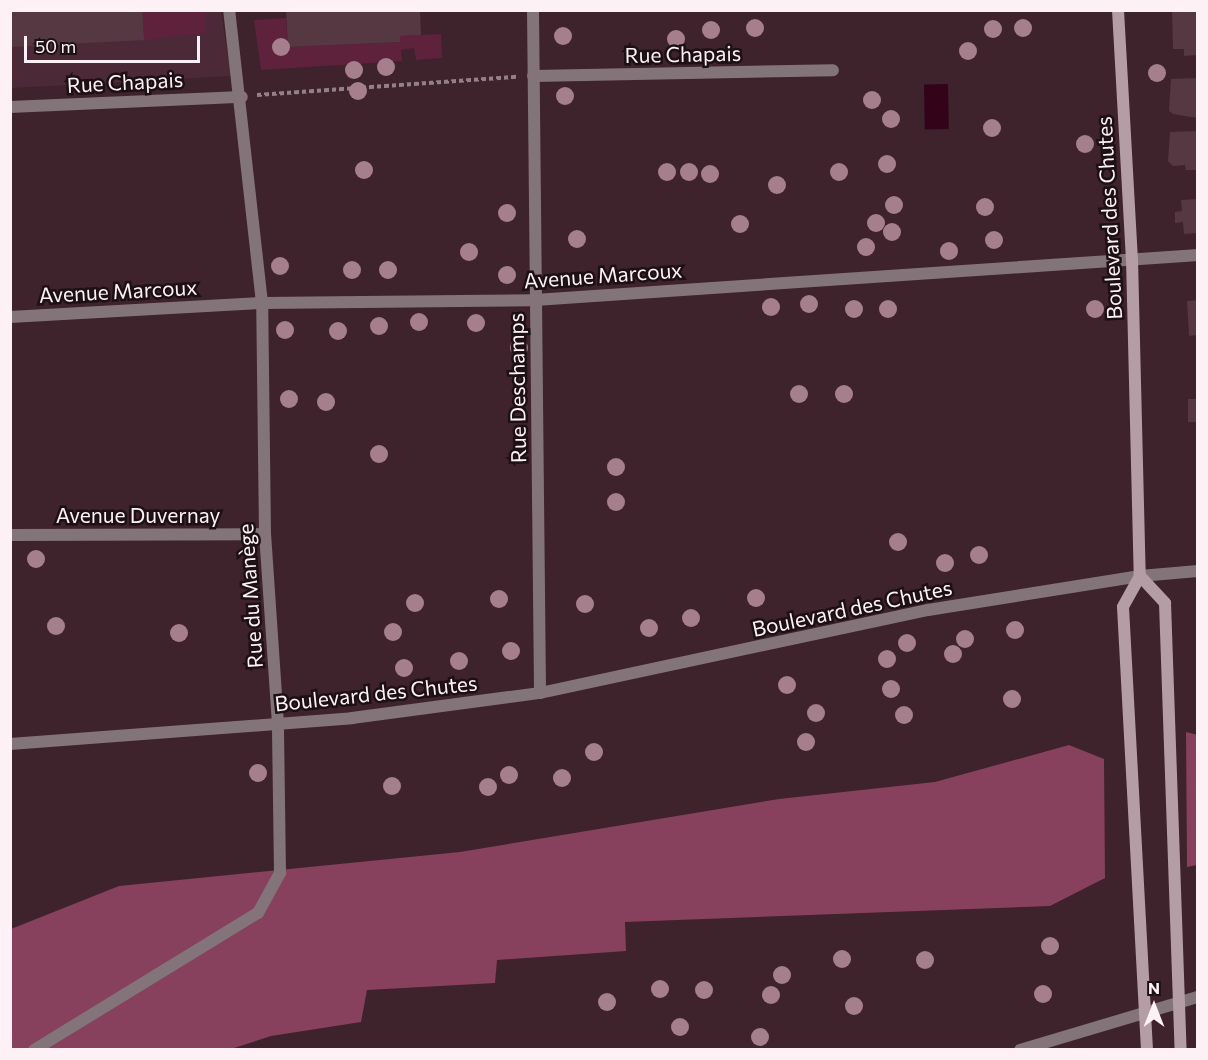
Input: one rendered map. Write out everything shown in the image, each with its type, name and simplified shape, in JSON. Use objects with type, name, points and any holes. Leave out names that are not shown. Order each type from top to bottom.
[{"type":"street","name":"Rue du Manège","points":[[34,1050],[258,913],[280,873],[279,724],[265,534],[262,303],[242,96],[229,10]]},
{"type":"street","name":"Rue Deschamps","points":[[533,10],[540,693]]},
{"type":"street","name":"Boulevard des Chutes","points":[[10,744],[279,724],[540,693],[928,610],[1140,576],[1132,259],[1118,10]]},
{"type":"street","name":"Rue Chapais","points":[[533,76],[833,70]]},
{"type":"street","name":"Rue Chapais","points":[[10,107],[242,96]]},
{"type":"street","name":"Avenue Marcoux","points":[[10,316],[262,303],[535,300],[1197,255]]},
{"type":"street","name":"Avenue Duvernay","points":[[10,535],[265,534]]},
{"type":"street","points":[[1140,576],[1197,571]]},
{"type":"street","points":[[1140,576],[1165,603],[1181,1050]]},
{"type":"street","points":[[1140,576],[1123,607],[1147,1050]]},
{"type":"street","points":[[1020,1050],[1197,997]]},
{"type":"path","points":[[242,96],[533,76]]},
{"type":"shaded area","points":[[11,11],[221,11],[231,76],[11,88]]},
{"type":"shaded area","points":[[142,11],[206,11],[206,33],[144,40]]},
{"type":"shaded area","points":[[286,18],[288,47],[400,42],[400,36],[441,34],[442,58],[416,60],[414,48],[401,50],[402,61],[261,70],[254,20]]},
{"type":"shaded area","points":[[924,84],[948,84],[949,129],[925,129]]},
{"type":"shaded area","points":[[1186,732],[1198,735],[1197,865],[1187,867]]},
{"type":"shaded area","points":[[1069,745],[1104,759],[1105,878],[1050,906],[625,922],[626,951],[497,960],[495,983],[367,990],[361,1022],[271,1036],[231,1049],[11,1050],[11,929],[119,886],[460,852],[779,799],[935,782]]},
{"type":"building","points":[[10,10],[142,10],[144,40],[10,47]]},
{"type":"building","points":[[286,10],[420,10],[421,35],[400,36],[400,42],[288,47]]},
{"type":"building","points":[[1172,10],[1198,10],[1198,55],[1184,56],[1184,49],[1173,49]]},
{"type":"building","points":[[1198,78],[1197,118],[1173,114],[1169,111],[1171,79]]},
{"type":"building","points":[[1198,131],[1196,170],[1186,170],[1185,165],[1173,166],[1168,161],[1170,132]]},
{"type":"building","points":[[1198,199],[1198,233],[1184,234],[1183,222],[1175,223],[1175,212],[1182,211],[1181,200]]},
{"type":"building","points":[[1198,300],[1198,335],[1189,336],[1187,301]]},
{"type":"building","points":[[1188,399],[1198,399],[1198,422],[1188,422]]}]
